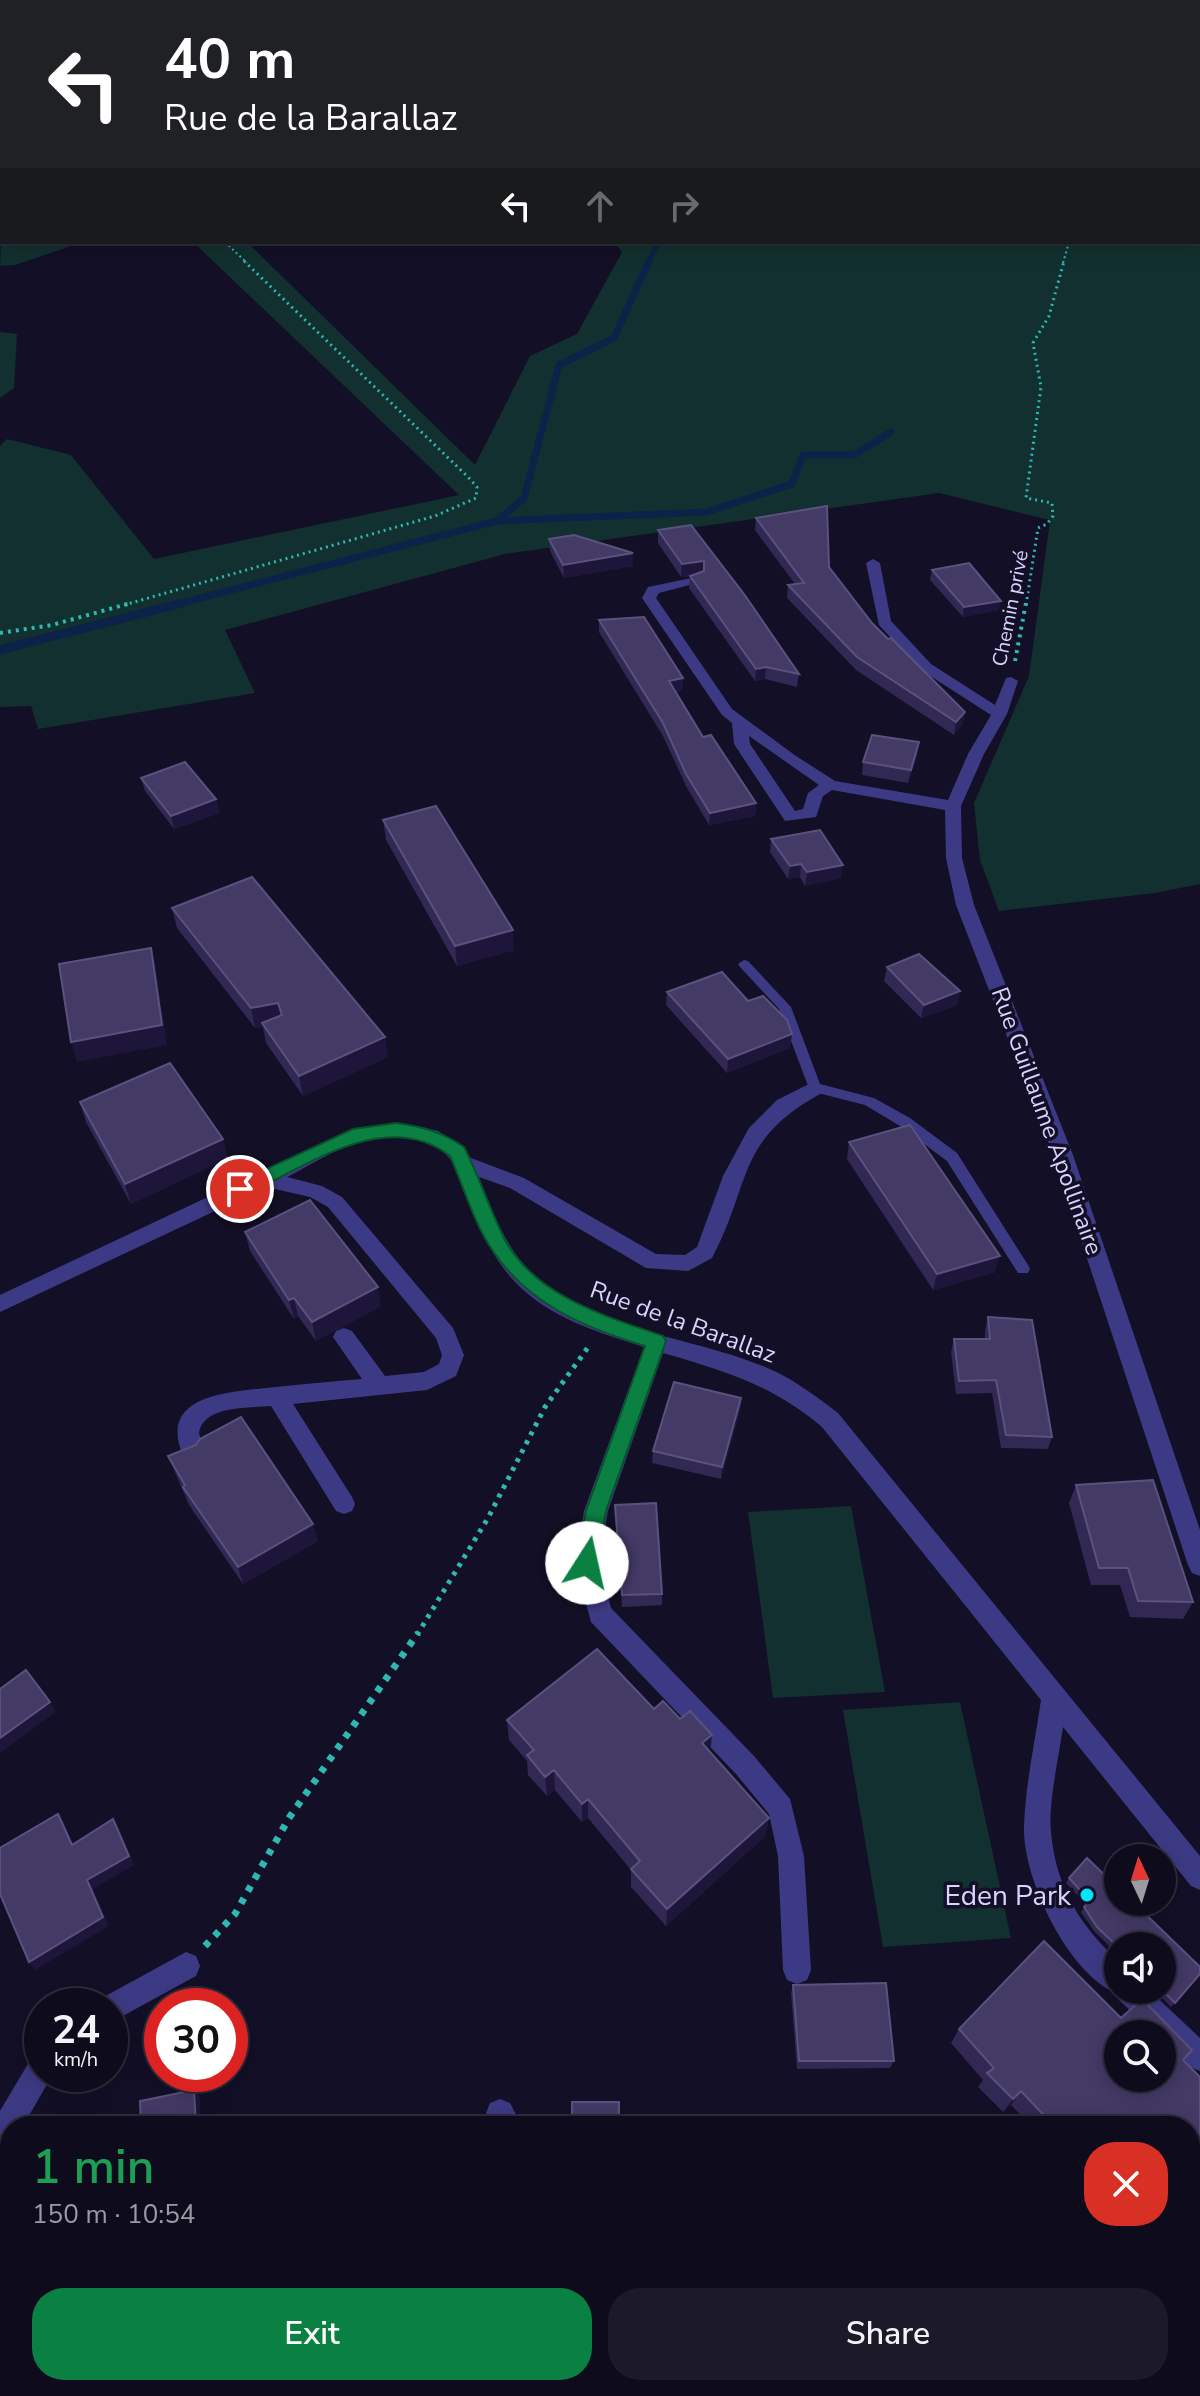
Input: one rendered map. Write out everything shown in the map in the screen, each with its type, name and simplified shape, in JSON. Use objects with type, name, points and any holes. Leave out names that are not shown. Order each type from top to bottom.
[{"type":"street","points":[[873,563],[884,622],[926,667],[999,714]]},
{"type":"street","points":[[696,579],[653,590],[649,598],[727,712],[830,785],[953,806]]},
{"type":"street","name":"Rue Guillaume Apollinaire","points":[[1011,681],[999,714],[976,754],[953,806],[954,858],[965,905],[1063,1155],[1200,1565]]},
{"type":"street","points":[[740,722],[742,744],[791,817],[810,813],[816,793],[830,785]]},
{"type":"street","points":[[464,1163],[517,1183],[653,1262],[688,1263],[705,1252],[733,1176],[756,1133],[784,1105],[815,1088]]},
{"type":"street","name":"Rue de la Barallaz","points":[[0,1304],[359,1134],[396,1129],[419,1132],[445,1142],[464,1163],[498,1245],[523,1278],[550,1297],[603,1325],[754,1373],[796,1393],[830,1420],[1199,1871]]},
{"type":"street","points":[[193,1453],[187,1441],[188,1423],[200,1410],[223,1402],[427,1381],[448,1370],[453,1355],[445,1334],[335,1202],[315,1191],[262,1178]]},
{"type":"street","points":[[344,1337],[380,1386]]},
{"type":"street","points":[[657,1341],[596,1511],[587,1563],[600,1614],[745,1765],[781,1808],[791,1856],[797,1970]]},
{"type":"street","points":[[277,1397],[344,1504]]},
{"type":"street","points":[[1054,1694],[1037,1830],[1050,1893],[1081,1945],[1104,1967]]},
{"type":"street","points":[[128,1999],[186,1966]]},
{"type":"street","points":[[1144,2004],[1200,2057]]},
{"type":"street","points":[[13,2116],[27,2092]]},
{"type":"lane","points":[[744,964],[785,1007],[815,1088],[869,1101],[905,1122],[952,1157],[1023,1269]]},
{"type":"path","points":[[0,633],[52,625],[301,555],[435,516],[476,498],[477,487],[467,476],[227,244]]},
{"type":"path","name":"Chemin privé","points":[[1011,681],[1038,528],[1047,524],[1053,516],[1052,503],[1026,498],[1041,387],[1033,343],[1049,316],[1068,244]]},
{"type":"path","points":[[186,1966],[235,1914],[289,1818],[397,1667],[488,1518],[545,1407],[603,1325]]},
{"type":"green space","points":[[1,244],[77,244],[15,265],[0,266]]},
{"type":"green space","points":[[195,244],[249,244],[475,465],[530,356],[577,334],[622,252],[616,244],[1200,244],[1200,884],[1155,893],[999,911],[980,860],[974,803],[1029,676],[1050,520],[939,493],[505,554],[225,630],[255,693],[38,729],[31,706],[0,707],[0,446],[7,439],[71,455],[154,559],[459,495]]},
{"type":"green space","points":[[0,332],[17,334],[14,388],[0,398]]},
{"type":"green space","points":[[851,1506],[885,1692],[773,1698],[748,1512]]},
{"type":"green space","points":[[960,1702],[1011,1938],[883,1947],[843,1710]]},
{"type":"building","points":[[827,506],[829,567],[872,623],[965,712],[956,722],[857,657],[788,585],[804,583],[756,518]]},
{"type":"building","points":[[691,525],[744,594],[799,674],[766,667],[756,669],[690,576],[704,571],[704,561],[682,564],[658,530]]},
{"type":"building","points":[[574,535],[633,553],[563,565],[549,539]]},
{"type":"building","points":[[969,563],[1001,601],[964,607],[932,570]]},
{"type":"building","points":[[644,617],[683,678],[669,681],[703,737],[711,735],[756,803],[710,813],[686,774],[663,723],[599,620]]},
{"type":"building","points":[[872,735],[919,742],[911,770],[863,762]]},
{"type":"building","points":[[185,762],[216,799],[171,816],[141,778]]},
{"type":"building","points":[[436,806],[513,930],[455,946],[383,820]]},
{"type":"building","points":[[820,830],[843,865],[807,872],[801,864],[790,866],[771,839]]},
{"type":"building","points":[[252,877],[385,1037],[299,1076],[262,1023],[282,1015],[278,1003],[251,1008],[172,908]]},
{"type":"building","points":[[151,948],[162,1025],[71,1042],[59,964]]},
{"type":"building","points":[[919,954],[960,991],[924,1005],[887,967]]},
{"type":"building","points":[[722,972],[748,1001],[763,996],[787,1020],[792,1034],[728,1059],[667,992]]},
{"type":"building","points":[[170,1063],[223,1139],[125,1184],[80,1102]]},
{"type":"building","points":[[910,1125],[1000,1256],[937,1274],[849,1142]]},
{"type":"building","points":[[310,1200],[378,1287],[312,1322],[294,1298],[289,1300],[245,1232]]},
{"type":"building","points":[[988,1317],[1032,1320],[1052,1437],[1006,1435],[996,1380],[959,1381],[954,1339],[990,1339]]},
{"type":"building","points":[[674,1382],[741,1398],[722,1467],[653,1451]]},
{"type":"building","points":[[241,1417],[313,1524],[238,1567],[183,1487],[185,1485],[168,1456],[196,1445],[200,1439]]},
{"type":"building","points":[[1153,1480],[1193,1602],[1138,1601],[1128,1568],[1099,1568],[1076,1485]]},
{"type":"building","points":[[656,1503],[662,1594],[622,1595],[615,1505]]},
{"type":"building","points":[[597,1649],[654,1709],[663,1701],[680,1719],[690,1711],[712,1735],[702,1743],[769,1818],[667,1909],[631,1869],[640,1861],[588,1799],[582,1804],[554,1770],[545,1777],[527,1755],[534,1750],[507,1720]]},
{"type":"building","points":[[26,1670],[50,1702],[0,1738],[0,1689]]},
{"type":"building","points":[[58,1814],[72,1845],[113,1819],[129,1856],[87,1880],[103,1917],[29,1962],[0,1894],[0,1848]]},
{"type":"building","points":[[1087,1858],[1104,1874],[1104,1916],[1147,1916],[1164,1932],[1104,1934],[1084,1907],[1090,1901],[1069,1878]]},
{"type":"building","points":[[1044,1941],[1121,2018],[1136,2004],[1147,2004],[1163,2020],[1104,2020],[1104,2092],[1176,2092],[1176,2034],[1192,2050],[1183,2060],[1200,2077],[1200,2116],[1045,2116],[1021,2091],[1013,2099],[987,2073],[994,2068],[959,2029]]},
{"type":"building","points":[[1176,1944],[1200,1967],[1200,1974],[1176,2002]]},
{"type":"building","points":[[886,1983],[894,2061],[799,2061],[793,1985]]},
{"type":"building","points":[[194,2092],[195,2116],[141,2116],[140,2101]]},
{"type":"building","points":[[572,2102],[619,2102],[619,2116],[572,2116]]},
{"type":"waterway","points":[[648,263],[657,244]]},
{"type":"waterway","points":[[174,605],[497,521],[524,498],[559,365],[614,338],[649,261]]},
{"type":"waterway","points":[[498,521],[706,512],[792,484],[803,455],[854,455],[891,432]]},
{"type":"waterway","points":[[0,650],[182,603]]},
{"type":"place","name":"Eden Park","points":[[1087,1895]]},
{"type":"route","points":[[240,1189],[359,1134],[396,1129],[419,1132],[445,1142],[457,1152],[498,1245],[523,1278],[550,1297],[603,1325],[657,1341],[596,1511],[587,1563]]}]
